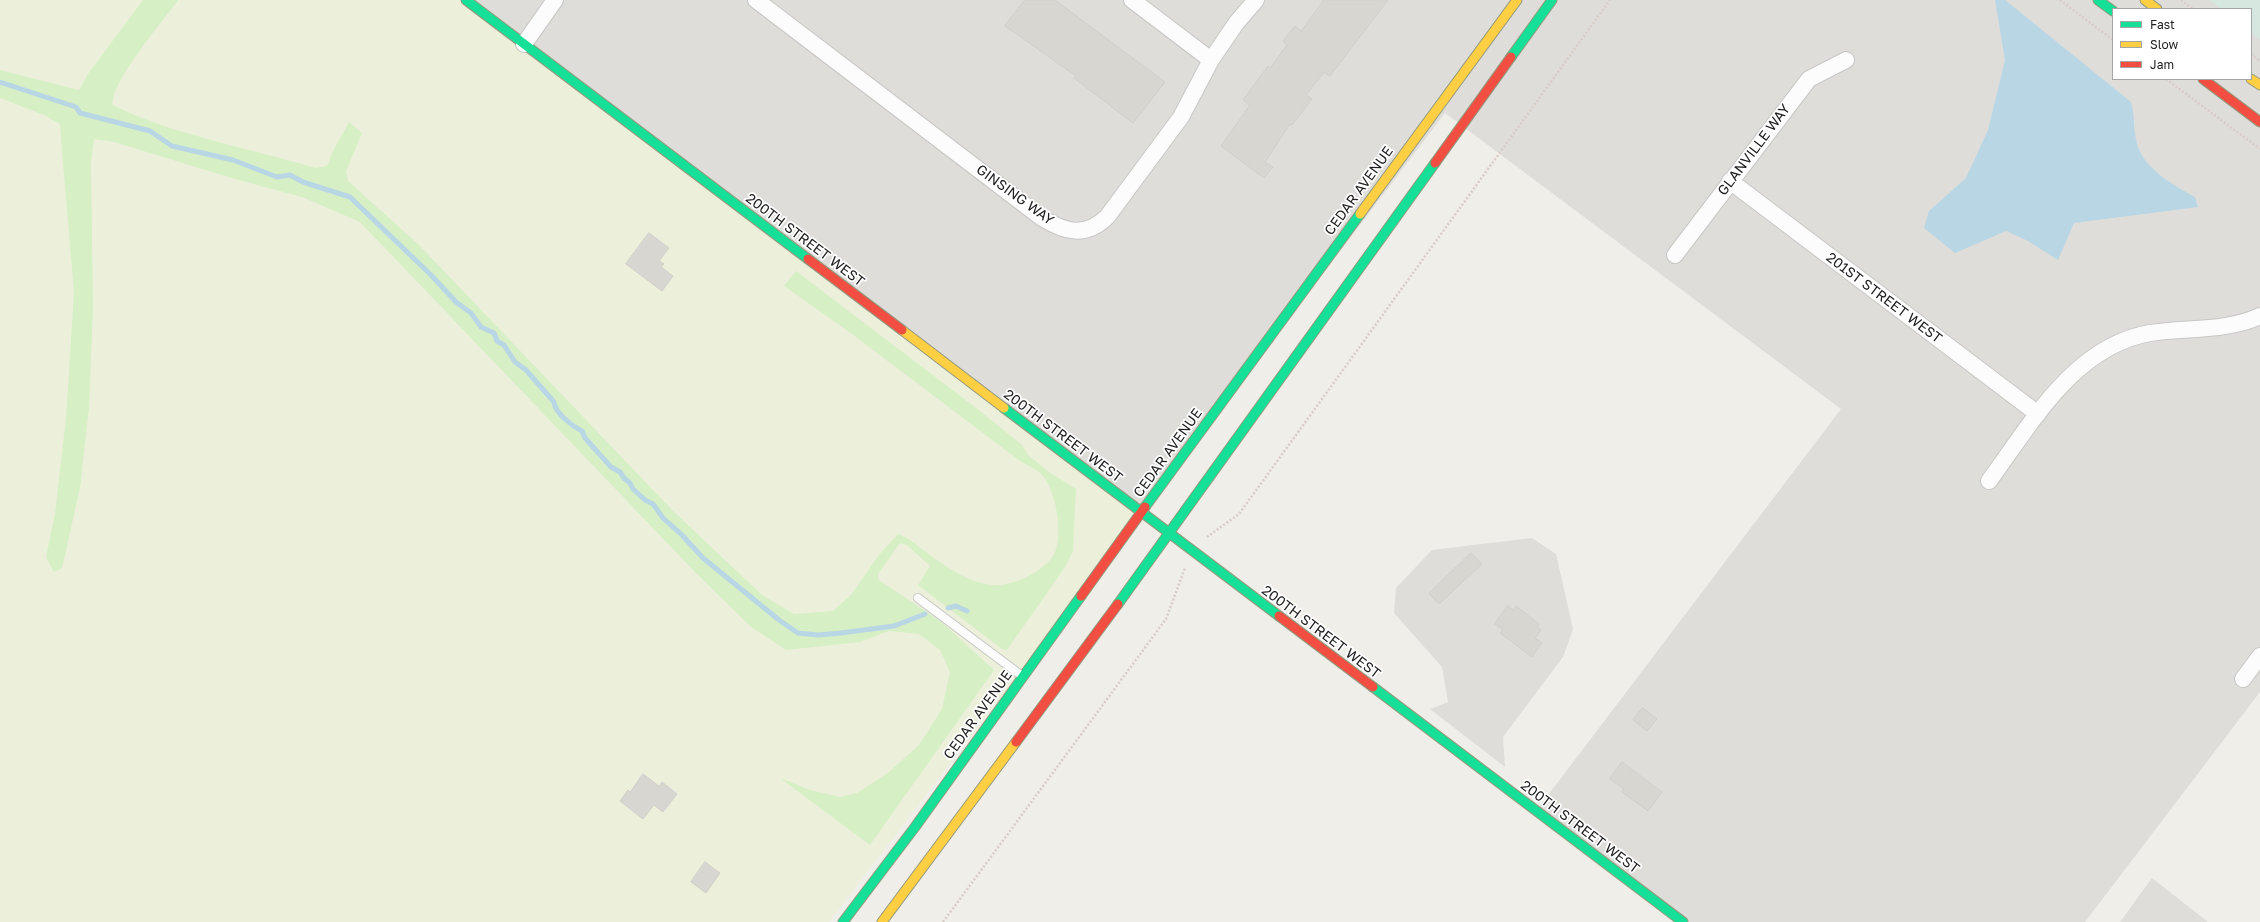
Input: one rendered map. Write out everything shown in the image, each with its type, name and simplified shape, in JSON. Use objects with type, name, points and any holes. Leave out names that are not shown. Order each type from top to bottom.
[{"type":"main road","name":"200TH STREET WEST","points":[[466,0],[1192,552],[1683,922]]},
{"type":"main road","name":"CEDAR AVENUE","points":[[843,922],[915,827],[1141,513],[1516,0]]},
{"type":"main road","points":[[882,922],[1170,535],[1552,0]]},
{"type":"main road","points":[[2098,0],[2112,10]]},
{"type":"main road","points":[[2145,0],[2156,8]]},
{"type":"main road","points":[[2204,80],[2260,122]]},
{"type":"street","points":[[524,44],[555,0]]},
{"type":"street","name":"GINSING WAY","points":[[756,0],[1042,218],[1065,229],[1076,231],[1085,231],[1098,226],[1107,218],[1181,117],[1211,60],[1237,22],[1256,0]]},
{"type":"street","points":[[1132,0],[1211,60]]},
{"type":"street","name":"GLANVILLE WAY","points":[[1675,255],[1808,78],[1846,60]]},
{"type":"street","name":"201ST STREET WEST","points":[[1730,181],[2038,414]]},
{"type":"street","points":[[1989,481],[2038,414],[2073,375],[2089,360],[2108,347],[2128,338],[2149,333],[2214,328],[2259,319]]},
{"type":"street","points":[[2242,679],[2260,656]]},
{"type":"lane","points":[[918,598],[1023,677]]},
{"type":"path","points":[[943,922],[1166,619],[1192,552],[1211,533],[1239,514],[1610,0]]},
{"type":"path","points":[[2060,0],[2112,39]]},
{"type":"path","points":[[2181,0],[2191,8]]},
{"type":"path","points":[[2252,55],[2260,61]]},
{"type":"path","points":[[2167,80],[2260,149]]},
{"type":"shaded area","points":[[466,0],[2260,0],[2260,692],[2085,922],[1683,922],[1536,811],[1841,409],[1445,113],[1141,513]]},
{"type":"shaded area","points":[[2209,0],[2260,0],[2260,40],[2252,34],[2252,8],[2220,8]]},
{"type":"shaded area","points":[[1532,538],[1556,554],[1573,629],[1563,657],[1503,737],[1505,767],[1430,709],[1448,702],[1442,667],[1394,613],[1396,588],[1432,550]]},
{"type":"shaded area","points":[[2152,878],[2208,922],[2120,922]]},
{"type":"green space","points":[[0,0],[466,0],[1141,513],[829,922],[0,922]]},
{"type":"green space","points":[[143,0],[178,0],[150,36],[128,68],[114,95],[113,105],[160,125],[315,168],[327,166],[333,151],[349,122],[362,133],[346,171],[348,181],[420,246],[673,511],[762,595],[794,614],[833,611],[851,595],[879,555],[898,534],[911,541],[939,562],[965,577],[983,584],[1001,585],[1028,576],[1045,565],[1055,552],[1058,534],[1055,502],[1048,483],[1043,476],[1020,461],[848,331],[784,286],[796,271],[980,411],[1022,445],[1028,455],[1049,472],[1076,489],[1073,551],[1065,567],[1007,650],[1002,649],[918,585],[930,566],[907,545],[900,543],[878,574],[879,580],[939,620],[994,670],[870,845],[780,778],[810,790],[840,797],[857,793],[889,772],[919,745],[942,709],[950,672],[940,650],[919,634],[889,631],[860,642],[786,650],[751,627],[695,572],[360,222],[302,197],[235,179],[114,142],[94,139],[91,162],[93,308],[89,408],[80,488],[62,568],[54,572],[46,557],[55,514],[66,418],[74,292],[60,124],[44,115],[0,98],[0,70],[79,90],[88,74]]},
{"type":"water","points":[[1995,0],[2005,0],[2131,102],[2136,139],[2144,158],[2168,181],[2195,197],[2198,207],[2074,223],[2058,260],[2028,241],[2006,231],[1955,253],[1924,228],[1929,211],[1966,178],[1988,130],[2005,60]]},
{"type":"building","points":[[1025,0],[1055,0],[1165,82],[1133,123],[1074,78],[1076,76],[1005,26]]},
{"type":"building","points":[[1324,0],[1388,0],[1330,76],[1324,72],[1306,95],[1312,99],[1292,125],[1290,124],[1265,162],[1273,167],[1264,178],[1221,146],[1250,105],[1243,100],[1268,66],[1270,68],[1287,45],[1283,41],[1295,26],[1301,31]]},
{"type":"building","points":[[649,233],[669,248],[659,261],[664,264],[661,267],[673,276],[662,291],[626,264]]},
{"type":"building","points":[[1471,553],[1482,564],[1439,604],[1429,594]]},
{"type":"building","points":[[1508,606],[1513,610],[1516,606],[1539,624],[1537,627],[1541,630],[1535,638],[1542,643],[1532,657],[1500,633],[1503,630],[1495,624]]},
{"type":"building","points":[[1643,708],[1657,719],[1647,731],[1633,720]]},
{"type":"building","points":[[1622,762],[1662,792],[1648,811],[1622,792],[1624,789],[1610,779]]},
{"type":"building","points":[[643,774],[659,786],[662,782],[677,794],[663,812],[654,805],[643,819],[620,801],[628,790],[630,792]]},
{"type":"building","points":[[705,862],[720,873],[706,893],[691,882]]},
{"type":"waterway","points":[[0,82],[76,107],[80,113],[150,131],[172,146],[233,160],[277,177],[290,175],[303,182],[350,197],[431,275],[456,302],[471,313],[481,327],[494,333],[497,341],[504,345],[515,362],[526,370],[554,402],[561,415],[569,423],[582,431],[585,438],[611,467],[620,472],[630,483],[633,489],[645,500],[653,504],[663,518],[682,535],[703,558],[779,620],[798,633],[818,635],[894,626],[925,614]]},
{"type":"waterway","points":[[948,608],[956,606],[967,611]]},
{"type":"traffic: fast","points":[[466,0],[808,259]]},
{"type":"traffic: fast","points":[[1511,57],[1552,0]]},
{"type":"traffic: fast","points":[[2098,0],[2112,10]]},
{"type":"traffic: fast","points":[[1118,604],[1435,163]]},
{"type":"traffic: fast","points":[[1145,507],[1360,214]]},
{"type":"traffic: fast","points":[[1004,408],[1279,616]]},
{"type":"traffic: fast","points":[[843,922],[915,827],[1081,596]]},
{"type":"traffic: fast","points":[[1373,687],[1683,922]]},
{"type":"traffic: slow","points":[[1360,214],[1517,0]]},
{"type":"traffic: slow","points":[[2145,0],[2156,8]]},
{"type":"traffic: slow","points":[[2252,80],[2260,85]]},
{"type":"traffic: slow","points":[[902,330],[1004,408]]},
{"type":"traffic: slow","points":[[882,922],[1016,742]]},
{"type":"traffic: jam","points":[[1435,163],[1511,57]]},
{"type":"traffic: jam","points":[[2204,80],[2260,122]]},
{"type":"traffic: jam","points":[[808,259],[902,330]]},
{"type":"traffic: jam","points":[[1081,596],[1145,507]]},
{"type":"traffic: jam","points":[[1016,742],[1118,604]]},
{"type":"traffic: jam","points":[[1279,616],[1373,687]]}]
